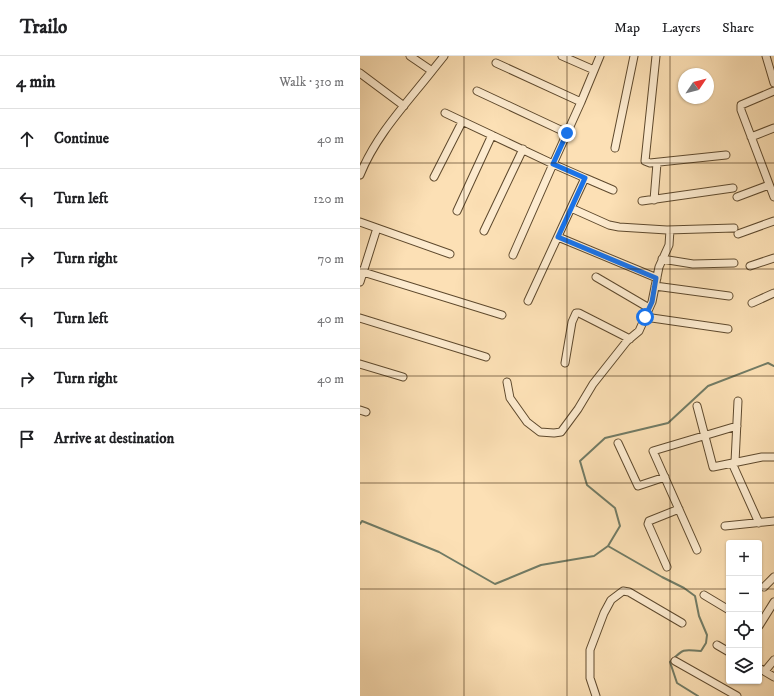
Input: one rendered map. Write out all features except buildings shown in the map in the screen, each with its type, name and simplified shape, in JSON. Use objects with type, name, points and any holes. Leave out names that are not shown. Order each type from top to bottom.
[{"type":"street","points":[[410,56],[432,71]]},
{"type":"street","points":[[360,175],[366,159],[384,131],[444,56]]},
{"type":"street","points":[[562,56],[594,70]]},
{"type":"street","points":[[513,255],[600,56]]},
{"type":"street","points":[[615,148],[634,56]]},
{"type":"street","points":[[656,56],[645,161],[657,163],[726,156]]},
{"type":"street","points":[[766,56],[774,83]]},
{"type":"street","points":[[496,63],[581,102]]},
{"type":"street","points":[[360,73],[404,106]]},
{"type":"street","points":[[477,91],[567,133]]},
{"type":"street","points":[[774,91],[741,105],[741,110],[774,197]]},
{"type":"street","points":[[445,113],[553,164],[613,190]]},
{"type":"street","points":[[434,176],[462,122]]},
{"type":"street","points":[[751,137],[774,128]]},
{"type":"street","points":[[457,211],[492,136]]},
{"type":"street","points":[[484,231],[522,149]]},
{"type":"street","points":[[654,200],[657,163]]},
{"type":"street","points":[[528,301],[585,178]]},
{"type":"street","points":[[737,197],[769,185]]},
{"type":"street","points":[[642,201],[733,188]]},
{"type":"street","points":[[571,208],[609,225],[619,227],[670,230],[734,228]]},
{"type":"street","points":[[738,234],[774,221]]},
{"type":"street","points":[[360,222],[450,254]]},
{"type":"street","points":[[360,282],[377,228]]},
{"type":"street","points":[[507,382],[510,398],[527,422],[540,432],[561,432],[578,409],[593,384],[630,339],[639,331],[649,308],[662,259],[669,245],[670,230]]},
{"type":"street","points":[[558,237],[656,282],[730,296]]},
{"type":"street","points":[[750,266],[774,258]]},
{"type":"street","points":[[662,259],[692,264],[734,263]]},
{"type":"street","points":[[362,272],[502,315]]},
{"type":"street","points":[[596,276],[649,308]]},
{"type":"street","points":[[752,302],[774,293]]},
{"type":"street","points":[[564,363],[572,322],[576,313],[580,313],[630,339]]},
{"type":"street","points":[[645,317],[728,329]]},
{"type":"street","points":[[360,318],[486,357]]},
{"type":"street","points":[[360,364],[403,376]]},
{"type":"street","points":[[738,401],[733,462],[759,523]]},
{"type":"street","points":[[697,406],[713,467],[762,457],[774,458]]},
{"type":"street","points":[[698,550],[653,451],[737,426]]},
{"type":"street","points":[[618,443],[638,486],[665,478]]},
{"type":"street","points":[[667,567],[648,524],[649,521],[679,509]]},
{"type":"street","points":[[725,526],[774,521]]},
{"type":"street","points":[[764,587],[774,577]]},
{"type":"street","points":[[596,696],[590,678],[590,650],[604,613],[611,600],[623,591],[629,592],[682,623]]},
{"type":"street","points":[[704,595],[726,608]]},
{"type":"street","points":[[762,621],[774,602]]},
{"type":"street","points":[[717,645],[726,650]]},
{"type":"street","points":[[774,660],[762,670],[774,677]]},
{"type":"street","points":[[675,661],[738,696]]},
{"type":"waterway","points":[[360,524],[362,521],[439,552],[495,584],[541,565],[594,556],[608,546],[620,526],[615,508],[587,485],[580,461],[605,438],[668,423],[708,386],[768,363],[774,366]]},
{"type":"waterway","points":[[608,546],[684,588],[695,596],[699,616],[707,635],[706,643],[701,651],[683,651],[670,662],[677,683],[698,696]]},
{"type":"route","points":[[567,133],[553,164],[585,178],[558,237],[656,278],[652,302],[645,317]]}]
